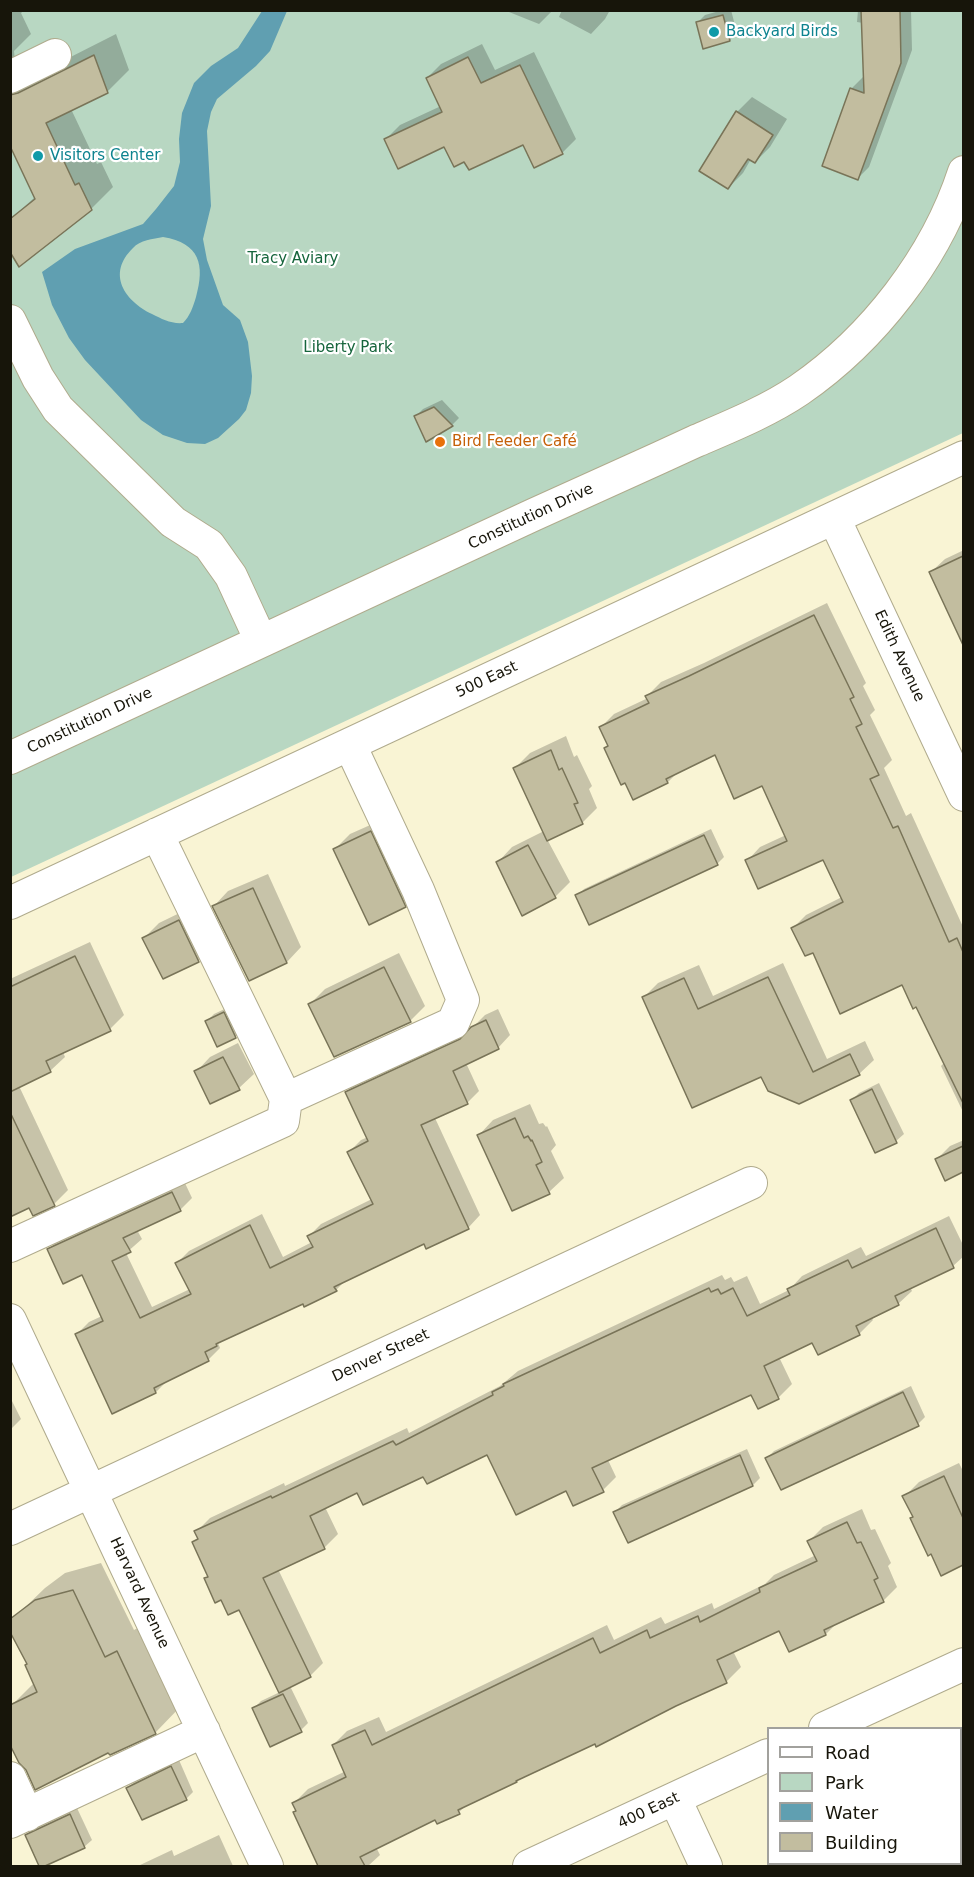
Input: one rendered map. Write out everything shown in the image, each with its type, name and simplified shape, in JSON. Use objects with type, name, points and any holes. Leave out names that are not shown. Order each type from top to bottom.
[{"type":"street","points":[[10,77],[55,55]]},
{"type":"street","name":"Constitution Drive","points":[[10,758],[753,416],[798,391],[857,342],[892,302],[929,248],[958,188],[963,172]]},
{"type":"street","points":[[10,321],[38,378],[58,409],[173,522],[209,545],[231,576],[261,641]]},
{"type":"street","name":"500 East","points":[[10,903],[963,458]]},
{"type":"street","name":"Edith Avenue","points":[[834,518],[963,795]]},
{"type":"street","points":[[286,1099],[453,1023],[463,1000],[418,890],[350,745]]},
{"type":"street","points":[[10,1246],[283,1121],[286,1099],[157,834]]},
{"type":"street","name":"Denver Street","points":[[10,1528],[751,1183]]},
{"type":"street","name":"Harvard Avenue","points":[[10,1320],[267,1866]]},
{"type":"street","points":[[827,1727],[963,1664]]},
{"type":"street","points":[[10,1778],[19,1818],[204,1731]]},
{"type":"street","name":"400 East","points":[[529,1866],[767,1755]]},
{"type":"street","points":[[675,1799],[706,1866]]},
{"type":"green space","name":"Liberty Park","points":[[10,11],[963,11],[963,433],[11,877]]},
{"type":"water","points":[[262,11],[287,11],[270,51],[217,99],[211,112],[207,131],[211,206],[203,239],[207,260],[223,305],[240,320],[248,342],[252,376],[251,393],[246,410],[218,438],[205,444],[187,443],[163,435],[141,420],[85,360],[69,338],[52,305],[42,272],[75,249],[143,224],[174,186],[180,162],[179,139],[182,113],[194,83],[211,66],[238,48]],"holes":[[[163,237],[175,240],[192,250],[197,257],[200,275],[196,297],[183,323],[167,321],[142,308],[127,294],[120,277],[125,258],[136,245]]]},
{"type":"building","points":[[861,10],[900,10],[901,63],[858,180],[822,166],[850,88],[864,93]]},
{"type":"building","name":"Backyard Birds","points":[[723,15],[730,41],[703,49],[696,22]]},
{"type":"building","name":"Visitors Center","points":[[94,55],[108,93],[46,123],[75,185],[79,183],[92,210],[19,267],[10,252],[10,219],[35,199],[10,146],[10,95]]},
{"type":"building","points":[[468,57],[481,83],[520,65],[563,154],[534,168],[523,145],[469,170],[464,162],[454,167],[444,147],[398,169],[384,139],[442,112],[426,78]]},
{"type":"building","points":[[736,111],[773,135],[755,163],[748,159],[728,189],[699,171]]},
{"type":"building","points":[[434,407],[453,426],[426,442],[414,416]]},
{"type":"building","points":[[963,556],[963,645],[929,572]]},
{"type":"building","points":[[814,615],[854,697],[850,699],[862,724],[856,727],[879,775],[870,779],[893,828],[898,826],[949,942],[957,938],[963,952],[963,1103],[916,1007],[913,1009],[902,985],[840,1014],[813,953],[805,956],[791,928],[843,902],[823,860],[758,889],[745,860],[787,841],[762,786],[734,799],[715,755],[666,779],[668,783],[633,800],[625,783],[621,785],[604,748],[608,746],[599,727],[649,703],[645,696]]},
{"type":"building","points":[[551,750],[559,770],[562,768],[578,803],[574,804],[583,824],[547,841],[513,768]]},
{"type":"building","points":[[371,831],[406,907],[369,925],[333,849]]},
{"type":"building","points":[[704,835],[718,865],[589,925],[575,895]]},
{"type":"building","points":[[528,845],[556,898],[522,916],[496,862]]},
{"type":"building","points":[[253,888],[287,963],[249,981],[212,906]]},
{"type":"building","points":[[179,920],[199,962],[163,979],[142,938]]},
{"type":"building","points":[[75,956],[111,1031],[46,1061],[51,1072],[10,1092],[10,987]]},
{"type":"building","points":[[384,967],[411,1022],[334,1057],[308,1004]]},
{"type":"building","points":[[768,977],[813,1072],[850,1054],[860,1075],[799,1104],[768,1091],[761,1077],[692,1108],[642,997],[684,978],[698,1009]]},
{"type":"building","points":[[224,1012],[236,1038],[217,1047],[205,1021]]},
{"type":"building","points":[[486,1020],[499,1049],[453,1071],[468,1104],[421,1125],[469,1229],[426,1249],[424,1244],[334,1287],[337,1291],[304,1307],[303,1304],[216,1344],[217,1346],[205,1352],[209,1361],[154,1388],[156,1393],[112,1414],[75,1334],[103,1321],[82,1275],[63,1284],[47,1249],[172,1192],[181,1211],[123,1238],[131,1252],[112,1261],[140,1318],[191,1294],[175,1263],[250,1225],[270,1268],[313,1247],[307,1236],[373,1204],[347,1152],[368,1141],[345,1092],[460,1039],[471,1027]]},
{"type":"building","points":[[223,1057],[240,1090],[210,1104],[194,1071]]},
{"type":"building","points":[[872,1089],[897,1143],[875,1153],[850,1100]]},
{"type":"building","points":[[10,1112],[55,1206],[33,1216],[29,1208],[10,1217]]},
{"type":"building","points":[[515,1118],[524,1138],[528,1136],[532,1140],[542,1162],[536,1165],[550,1194],[512,1211],[477,1135]]},
{"type":"building","points":[[963,1146],[963,1172],[945,1181],[935,1159]]},
{"type":"building","points":[[936,1228],[954,1268],[895,1296],[899,1305],[856,1326],[860,1335],[818,1355],[812,1343],[764,1366],[779,1399],[758,1409],[751,1395],[592,1468],[604,1492],[573,1506],[566,1491],[516,1515],[487,1455],[427,1484],[423,1477],[363,1505],[357,1493],[310,1516],[325,1549],[263,1578],[311,1677],[279,1693],[239,1610],[228,1615],[221,1600],[215,1603],[204,1578],[208,1577],[192,1542],[198,1539],[194,1531],[271,1496],[272,1498],[393,1441],[396,1445],[493,1395],[492,1392],[504,1386],[503,1384],[709,1288],[711,1292],[718,1289],[721,1294],[733,1288],[747,1316],[790,1295],[787,1289],[848,1260],[852,1268]]},
{"type":"building","points":[[903,1392],[919,1426],[781,1490],[765,1458]]},
{"type":"building","points":[[740,1455],[753,1486],[628,1543],[613,1512]]},
{"type":"building","points":[[944,1476],[963,1518],[963,1565],[941,1576],[931,1554],[928,1556],[902,1496]]},
{"type":"building","points":[[847,1522],[857,1543],[861,1542],[878,1578],[874,1580],[884,1602],[824,1630],[826,1635],[789,1652],[779,1631],[717,1660],[727,1683],[596,1747],[595,1744],[516,1781],[458,1810],[460,1814],[437,1824],[435,1820],[360,1857],[365,1866],[318,1866],[293,1812],[296,1811],[292,1803],[346,1777],[332,1745],[365,1730],[372,1745],[593,1638],[600,1653],[647,1630],[650,1638],[698,1616],[700,1622],[760,1592],[759,1588],[817,1561],[807,1541]]},
{"type":"building","points":[[73,1590],[105,1657],[117,1651],[156,1734],[110,1755],[108,1753],[35,1790],[26,1770],[19,1763],[10,1745],[10,1705],[37,1692],[25,1665],[27,1664],[10,1632],[10,1619],[35,1600]]},
{"type":"building","points":[[283,1694],[302,1732],[270,1747],[252,1708]]},
{"type":"building","points":[[171,1766],[187,1800],[142,1820],[126,1788]]},
{"type":"building","points":[[70,1814],[85,1848],[45,1866],[39,1866],[25,1835]]},
{"type":"place","name":"Backyard Birds","points":[[714,32]]},
{"type":"place","name":"Visitors Center","points":[[38,156]]},
{"type":"place","name":"Bird Feeder Café","points":[[440,442]]},
{"type":"park label","name":"Tracy Aviary","points":[[293,259]]}]
